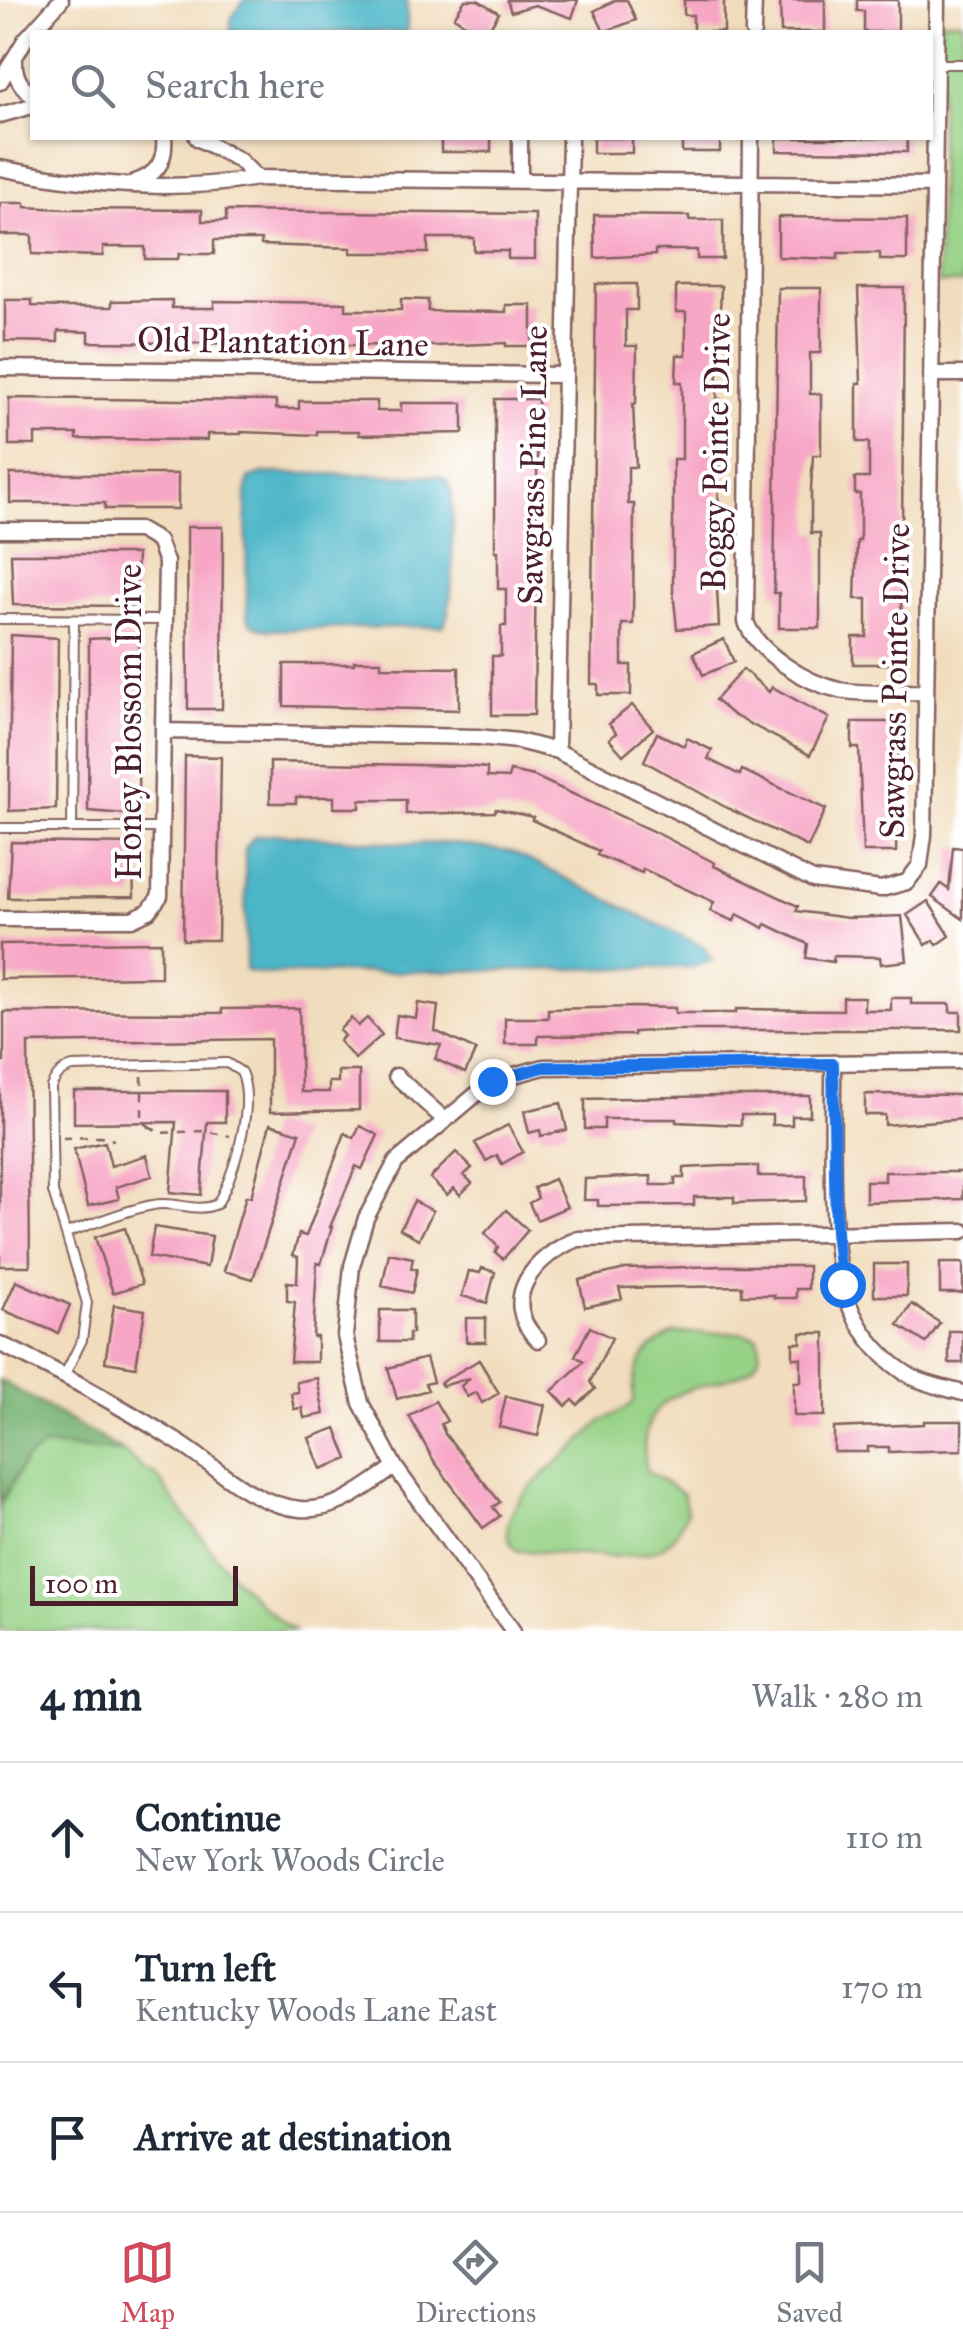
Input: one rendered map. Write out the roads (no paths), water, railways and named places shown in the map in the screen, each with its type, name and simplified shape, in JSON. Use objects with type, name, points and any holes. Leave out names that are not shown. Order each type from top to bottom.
[{"type":"street","points":[[35,30],[61,0]]},
{"type":"street","points":[[753,30],[754,0]]},
{"type":"street","name":"Sawgrass Pointe Drive","points":[[163,731],[478,736],[518,741],[557,751],[812,880],[881,890],[906,882],[920,864],[924,835],[937,0]]},
{"type":"street","points":[[0,82],[30,36]]},
{"type":"street","points":[[16,52],[14,73],[30,94]]},
{"type":"street","points":[[0,114],[30,106]]},
{"type":"street","points":[[130,184],[155,172],[161,162],[164,140]]},
{"type":"street","points":[[201,140],[239,160],[258,178]]},
{"type":"street","points":[[520,140],[520,180]]},
{"type":"street","name":"Sawgrass Pine Lane","points":[[557,751],[570,140]]},
{"type":"street","name":"Boggy Pointe Drive","points":[[751,140],[746,622],[770,656],[837,690],[926,692]]},
{"type":"street","points":[[0,168],[46,178],[215,186],[258,178],[934,186]]},
{"type":"street","name":"Old Plantation Lane","points":[[0,368],[566,376]]},
{"type":"street","points":[[931,374],[963,374]]},
{"type":"street","name":"Honey Blossom Drive","points":[[0,530],[139,530],[158,541],[166,562],[160,896],[149,911],[132,919],[0,919]]},
{"type":"street","points":[[513,1631],[395,1467],[361,1403],[345,1336],[352,1266],[366,1218],[396,1162],[492,1081],[544,1067],[963,1061]]},
{"type":"street","points":[[833,1064],[836,1232],[842,1284],[850,1308],[886,1359],[913,1378],[963,1393]]},
{"type":"street","points":[[396,1076],[444,1119]]},
{"type":"street","points":[[538,1340],[524,1327],[519,1312],[521,1295],[536,1265],[563,1244],[598,1236],[963,1231]]},
{"type":"street","points":[[0,1344],[65,1374],[181,1444],[266,1503],[302,1509],[340,1504],[395,1467]]},
{"type":"lane","points":[[936,64],[963,64]]},
{"type":"lane","points":[[0,620],[165,620]]},
{"type":"lane","points":[[72,828],[74,620]]},
{"type":"lane","points":[[0,828],[161,828]]},
{"type":"lane","points":[[65,1374],[82,1340],[86,1303],[54,1192],[51,1087],[59,1073],[73,1067],[235,1067],[246,1081],[240,1139],[217,1204],[200,1208],[173,1203],[147,1206],[66,1233]]},
{"type":"water","points":[[244,0],[407,0],[407,30],[231,30],[231,19]]},
{"type":"water","points":[[264,473],[439,476],[448,481],[452,493],[452,582],[443,626],[267,630],[252,625],[247,617],[246,494],[249,479]]},
{"type":"water","points":[[275,834],[447,843],[512,852],[704,947],[712,960],[693,967],[262,974],[246,971],[245,849],[254,837]]}]
